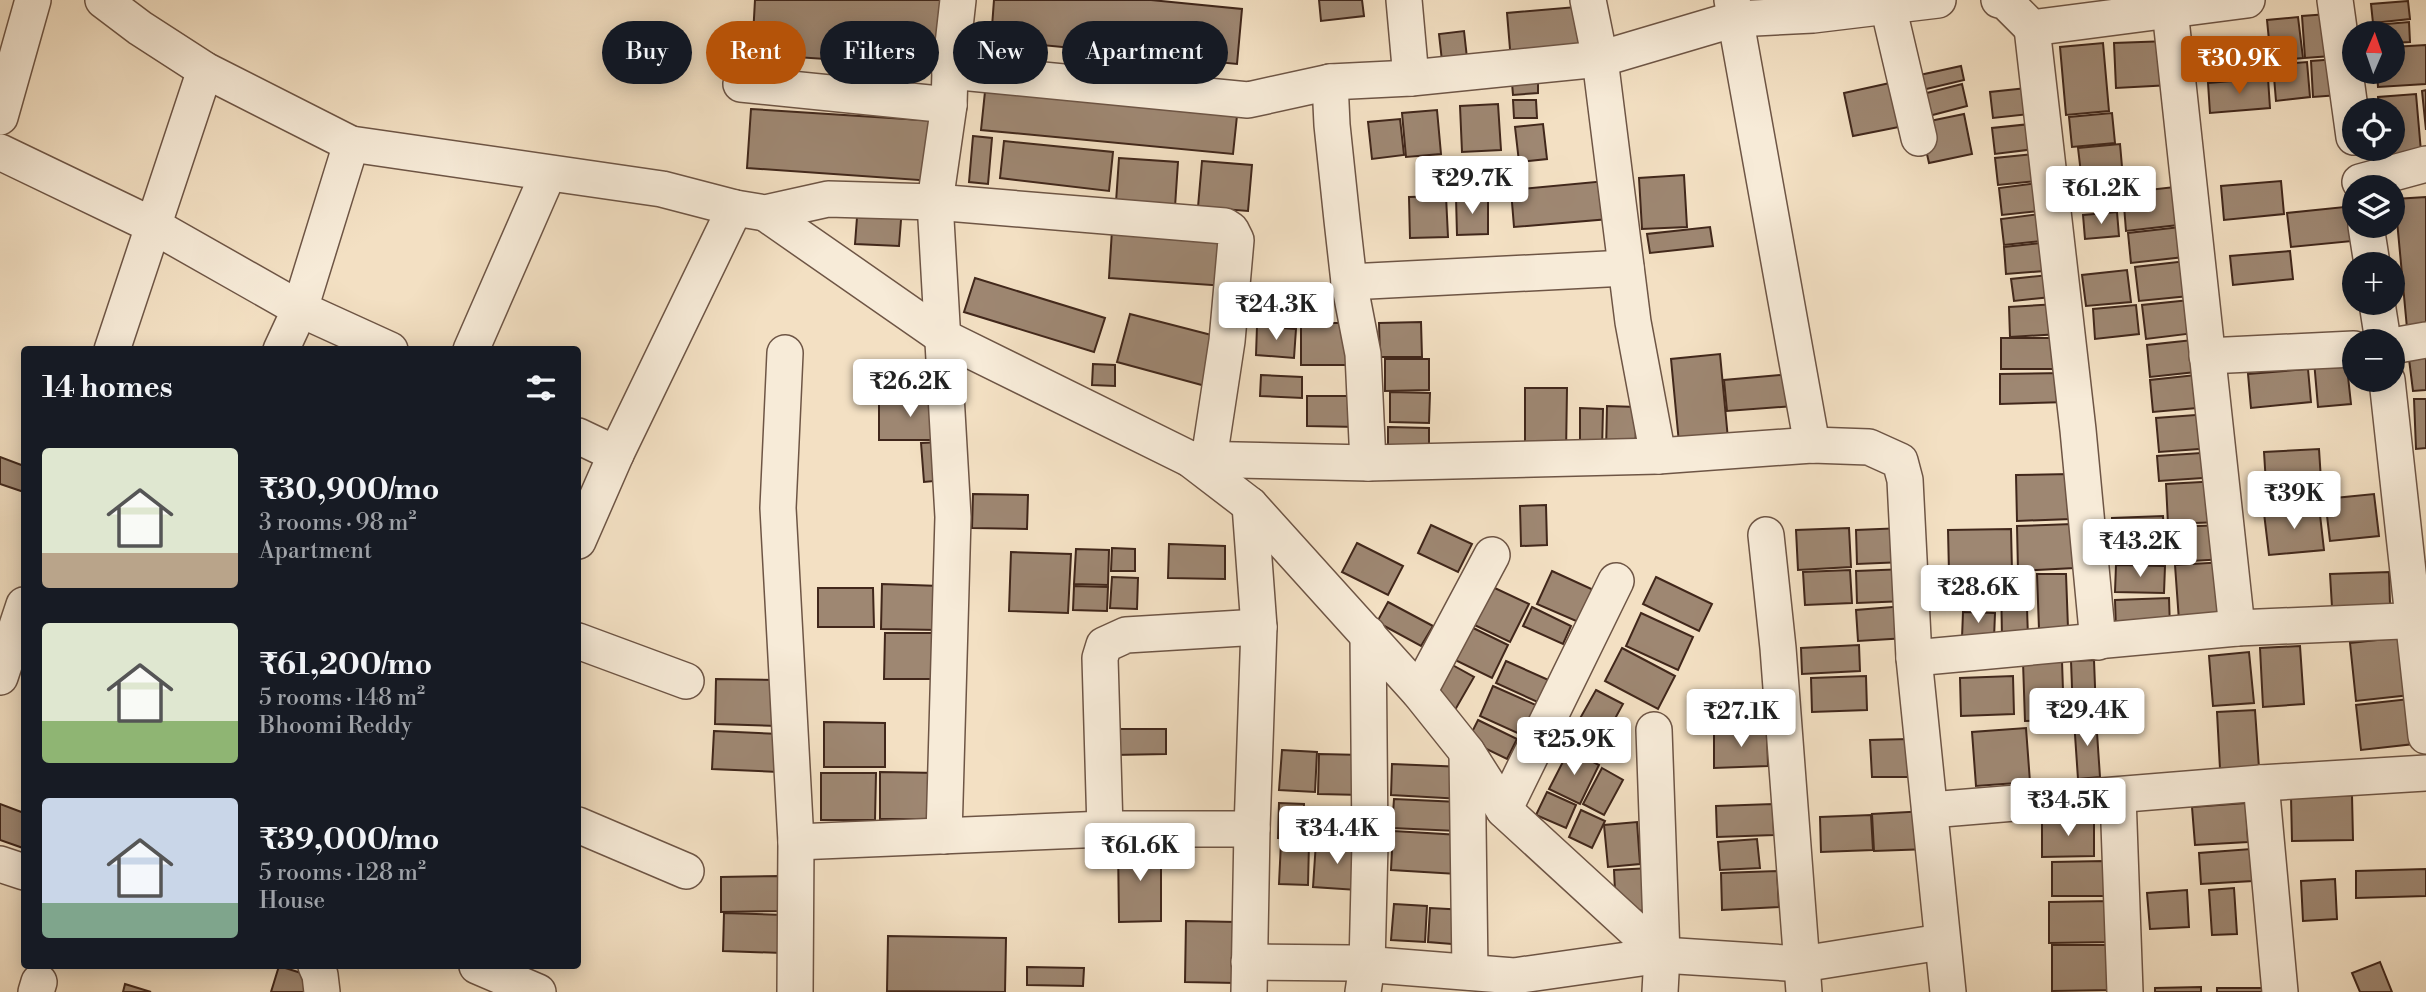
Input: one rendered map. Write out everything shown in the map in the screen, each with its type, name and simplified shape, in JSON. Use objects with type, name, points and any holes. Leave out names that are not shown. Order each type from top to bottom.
[{"type":"street","points":[[0,117],[33,0]]},
{"type":"street","points":[[103,0],[205,71],[351,144],[662,189],[750,210],[943,338],[1200,459],[1250,505],[1419,692],[1467,752],[1504,810],[1662,956]]},
{"type":"street","points":[[944,836],[953,517],[935,202],[949,105],[958,0]]},
{"type":"street","points":[[1405,0],[1411,78]]},
{"type":"street","points":[[1588,0],[1600,59],[1633,322],[1658,456]]},
{"type":"street","points":[[950,71],[1248,100],[1330,82],[1411,78],[1600,59],[1734,9],[1813,15],[1938,0]]},
{"type":"street","points":[[1999,0],[2006,2],[2032,28],[2078,430],[2098,642]]},
{"type":"street","points":[[2032,28],[2247,0]]},
{"type":"street","points":[[2335,0],[2349,98]]},
{"type":"street","points":[[1888,6],[1919,138]]},
{"type":"street","points":[[1734,9],[1812,445]]},
{"type":"street","points":[[2169,10],[2237,628]]},
{"type":"street","points":[[113,346],[205,71]]},
{"type":"street","points":[[1330,82],[1333,139],[1349,282],[1363,354],[1368,463]]},
{"type":"street","points":[[741,84],[949,105]]},
{"type":"street","points":[[283,346],[300,309],[351,144]]},
{"type":"street","points":[[0,152],[152,225],[300,309],[381,346]]},
{"type":"street","points":[[2359,173],[2426,164]]},
{"type":"street","points":[[473,346],[548,174]]},
{"type":"street","points":[[750,210],[828,199],[935,202],[1225,226],[1231,230],[1236,240],[1228,328],[1200,459]]},
{"type":"street","points":[[581,534],[616,454],[750,210]]},
{"type":"street","points":[[1349,282],[1626,268]]},
{"type":"street","points":[[2405,344],[2426,340]]},
{"type":"street","points":[[2207,356],[2342,350]]},
{"type":"street","points":[[785,353],[778,508],[796,842],[795,992]]},
{"type":"street","points":[[2389,392],[2419,621],[2426,736]]},
{"type":"street","points":[[581,437],[616,454]]},
{"type":"street","points":[[1200,459],[1368,463],[1658,456],[1812,445],[1868,447],[1900,461],[1905,480],[1914,658],[1948,992]]},
{"type":"street","points":[[1250,505],[1259,626],[1249,977],[1365,978],[1470,972],[1514,984],[1662,956],[1803,978],[1941,942]]},
{"type":"street","points":[[1766,535],[1778,648],[1803,978]]},
{"type":"street","points":[[1419,692],[1492,555]]},
{"type":"street","points":[[1504,810],[1616,581]]},
{"type":"street","points":[[9,674],[21,619]]},
{"type":"street","points":[[1914,658],[2237,628],[2419,621]]},
{"type":"street","points":[[1105,829],[1100,658],[1104,645],[1126,635],[1259,626]]},
{"type":"street","points":[[1365,978],[1370,844],[1368,634]]},
{"type":"street","points":[[581,642],[686,681]]},
{"type":"street","points":[[1654,730],[1662,956],[1660,992]]},
{"type":"street","points":[[1467,752],[1470,972]]},
{"type":"street","points":[[1930,810],[2261,783],[2426,773]]},
{"type":"street","points":[[2261,783],[2280,992]]},
{"type":"street","points":[[2118,796],[2125,992]]},
{"type":"street","points":[[581,826],[687,871]]},
{"type":"street","points":[[796,842],[1105,829],[1252,829]]},
{"type":"street","points":[[0,864],[21,871]]},
{"type":"street","points":[[317,969],[322,992]]},
{"type":"street","points":[[484,969],[538,992]]},
{"type":"building","points":[[755,0],[949,0],[945,67],[939,67],[939,21],[820,21],[820,59],[806,58],[806,21],[754,21]]},
{"type":"building","points":[[994,0],[1151,0],[1242,9],[1237,64],[1228,63],[1228,21],[1062,21],[1062,47],[1048,46],[1048,21],[992,21]]},
{"type":"building","points":[[1319,0],[1362,0],[1364,16],[1321,21]]},
{"type":"building","points":[[2408,1],[2410,19],[2373,21],[2371,4]]},
{"type":"building","points":[[1576,7],[1580,55],[1511,61],[1507,13]]},
{"type":"building","points":[[2328,14],[2331,56],[2305,58],[2302,16]]},
{"type":"building","points":[[2298,17],[2303,58],[2271,61],[2267,20]]},
{"type":"building","points":[[2405,22],[2409,22],[2410,42],[2405,42]]},
{"type":"building","points":[[1464,31],[1468,67],[1443,70],[1439,34]]},
{"type":"building","points":[[2168,41],[2171,85],[2116,88],[2114,43]]},
{"type":"building","points":[[2103,43],[2109,111],[2066,115],[2060,47]]},
{"type":"building","points":[[2426,45],[2426,84],[2378,87],[2378,84],[2405,84],[2405,46]]},
{"type":"building","points":[[2337,59],[2339,95],[2313,97],[2311,61]]},
{"type":"building","points":[[2307,62],[2310,97],[2276,101],[2273,65]]},
{"type":"building","points":[[1961,66],[1964,80],[1918,91],[1915,76]]},
{"type":"building","points":[[2268,78],[2270,108],[2210,113],[2208,83]]},
{"type":"building","points":[[1538,81],[1538,93],[1513,95],[1512,83]]},
{"type":"building","points":[[1899,81],[1909,125],[1853,136],[1844,93]]},
{"type":"building","points":[[986,84],[1238,106],[1233,154],[981,130]]},
{"type":"building","points":[[1962,84],[1967,106],[1925,117],[1919,95]]},
{"type":"building","points":[[2037,87],[2039,113],[1993,118],[1990,92]]},
{"type":"building","points":[[2426,90],[2426,130],[2422,91]]},
{"type":"building","points":[[2416,94],[2422,163],[2384,166],[2384,161],[2405,161],[2405,98],[2378,97]]},
{"type":"building","points":[[1513,100],[1536,100],[1537,118],[1514,118]]},
{"type":"building","points":[[1498,104],[1501,150],[1462,152],[1460,106]]},
{"type":"building","points":[[751,109],[937,121],[933,181],[747,168]]},
{"type":"building","points":[[1437,110],[1441,154],[1406,157],[1402,113]]},
{"type":"building","points":[[2112,113],[2115,143],[2072,147],[2069,117]]},
{"type":"building","points":[[1964,114],[1972,154],[1929,163],[1920,123]]},
{"type":"building","points":[[1400,119],[1404,155],[1372,159],[1368,122]]},
{"type":"building","points":[[2040,123],[2043,148],[1995,154],[1992,128]]},
{"type":"building","points":[[1543,124],[1547,159],[1519,162],[1515,127]]},
{"type":"building","points":[[973,136],[992,138],[988,184],[969,182]]},
{"type":"building","points":[[1004,141],[1113,152],[1109,191],[1000,178]]},
{"type":"building","points":[[2120,144],[2123,178],[2082,182],[2078,148]]},
{"type":"building","points":[[2044,153],[2047,180],[1998,185],[1995,158]]},
{"type":"building","points":[[1119,158],[1178,162],[1175,207],[1116,202]]},
{"type":"building","points":[[1202,161],[1252,165],[1248,211],[1198,207]]},
{"type":"building","points":[[1484,175],[1485,193],[1452,195],[1452,177]]},
{"type":"building","points":[[1684,175],[1687,227],[1642,229],[1639,178]]},
{"type":"building","points":[[1606,181],[1609,219],[1514,227],[1511,190]]},
{"type":"building","points":[[2281,181],[2284,214],[2224,220],[2221,186]]},
{"type":"building","points":[[2046,182],[2048,210],[2002,215],[1999,188]]},
{"type":"building","points":[[2117,183],[2119,206],[2078,209],[2077,186]]},
{"type":"building","points":[[2183,186],[2187,224],[2126,231],[2123,193]]},
{"type":"building","points":[[1446,196],[1448,237],[1410,238],[1409,197]]},
{"type":"building","points":[[1456,197],[1488,197],[1488,234],[1457,235]]},
{"type":"building","points":[[2426,197],[2426,338],[2408,339],[2405,252],[2400,252],[2399,238],[2405,238],[2405,198]]},
{"type":"building","points":[[858,204],[902,207],[899,246],[855,244]]},
{"type":"building","points":[[2342,207],[2342,238],[2363,240],[2291,247],[2287,213]]},
{"type":"building","points":[[2117,212],[2119,236],[2085,239],[2083,215]]},
{"type":"building","points":[[2048,213],[2051,240],[2004,245],[2001,219]]},
{"type":"building","points":[[2189,226],[2193,256],[2131,263],[2128,233]]},
{"type":"building","points":[[1710,227],[1713,246],[1650,253],[1647,234]]},
{"type":"building","points":[[1112,230],[1229,238],[1226,286],[1109,278]]},
{"type":"building","points":[[2041,243],[2044,271],[2006,274],[2004,247]]},
{"type":"building","points":[[2290,251],[2293,279],[2233,285],[2230,256]]},
{"type":"building","points":[[2195,260],[2199,295],[2139,301],[2135,267]]},
{"type":"building","points":[[2127,270],[2131,302],[2086,306],[2082,275]]},
{"type":"building","points":[[2049,275],[2051,297],[2014,301],[2011,279]]},
{"type":"building","points":[[975,278],[1105,318],[1094,352],[964,312]]},
{"type":"building","points":[[2199,299],[2203,332],[2146,339],[2142,305]]},
{"type":"building","points":[[2058,304],[2060,334],[2010,337],[2009,307]]},
{"type":"building","points":[[2136,305],[2139,334],[2095,339],[2093,309]]},
{"type":"building","points":[[1130,314],[1223,338],[1209,387],[1117,362]]},
{"type":"building","points":[[1421,322],[1422,357],[1380,357],[1379,323]]},
{"type":"building","points":[[1301,323],[1352,323],[1352,365],[1301,365]]},
{"type":"building","points":[[1257,326],[1296,329],[1294,358],[1256,355]]},
{"type":"building","points":[[2001,338],[2067,338],[2066,369],[2001,369]]},
{"type":"building","points":[[2202,339],[2205,371],[2150,377],[2147,345]]},
{"type":"building","points":[[2426,350],[2426,390],[2413,391],[2408,351]]},
{"type":"building","points":[[1720,354],[1728,439],[1679,443],[1671,359]]},
{"type":"building","points":[[2342,358],[2342,392],[2350,392],[2351,404],[2318,407],[2314,361]]},
{"type":"building","points":[[1385,359],[1429,359],[1429,390],[1385,391]]},
{"type":"building","points":[[1093,364],[1115,365],[1115,386],[1092,385]]},
{"type":"building","points":[[862,366],[920,367],[919,394],[861,393]]},
{"type":"building","points":[[2308,369],[2311,402],[2251,408],[2248,374]]},
{"type":"building","points":[[2066,373],[2067,402],[2000,404],[2000,374]]},
{"type":"building","points":[[1791,374],[1794,406],[1727,411],[1724,380]]},
{"type":"building","points":[[2205,374],[2208,407],[2153,412],[2150,380]]},
{"type":"building","points":[[1261,375],[1302,377],[1302,398],[1260,396]]},
{"type":"building","points":[[1525,388],[1567,388],[1566,455],[1525,454]]},
{"type":"building","points":[[1390,392],[1430,393],[1429,423],[1390,422]]},
{"type":"building","points":[[1307,396],[1359,396],[1358,427],[1307,426]]},
{"type":"building","points":[[879,399],[940,399],[940,440],[879,440]]},
{"type":"building","points":[[2414,399],[2426,399],[2426,448],[2416,449]]},
{"type":"building","points":[[1607,406],[1637,407],[1635,453],[1606,452]]},
{"type":"building","points":[[1580,408],[1603,409],[1602,451],[1580,450]]},
{"type":"building","points":[[2209,414],[2212,448],[2159,452],[2156,418]]},
{"type":"building","points":[[1388,427],[1429,428],[1429,459],[1388,458]]},
{"type":"building","points":[[943,442],[945,480],[924,482],[921,443]]},
{"type":"building","points":[[2319,449],[2322,496],[2267,500],[2264,452]]},
{"type":"building","points":[[2216,452],[2217,477],[2159,481],[2157,456]]},
{"type":"building","points":[[0,457],[21,465],[21,491],[0,484]]},
{"type":"building","points":[[2070,474],[2071,519],[2017,521],[2016,475]]},
{"type":"building","points":[[2219,481],[2221,522],[2168,524],[2166,484]]},
{"type":"building","points":[[973,494],[1028,495],[1027,529],[972,528]]},
{"type":"building","points":[[2374,494],[2379,536],[2330,541],[2325,499]]},
{"type":"building","points":[[1546,505],[1547,545],[1521,546],[1520,506]]},
{"type":"building","points":[[2319,506],[2324,550],[2269,555],[2264,513]]},
{"type":"building","points":[[2163,516],[2165,554],[2113,556],[2112,518]]},
{"type":"building","points":[[2072,524],[2074,568],[2018,571],[2017,526]]},
{"type":"building","points":[[1431,525],[1472,544],[1458,572],[1418,553]]},
{"type":"building","points":[[2224,525],[2226,559],[2173,562],[2172,527]]},
{"type":"building","points":[[1849,528],[1851,567],[1798,570],[1796,530]]},
{"type":"building","points":[[1903,528],[1904,562],[1857,564],[1856,530]]},
{"type":"building","points":[[2011,529],[2012,571],[1949,573],[1948,530]]},
{"type":"building","points":[[1357,543],[1403,566],[1388,595],[1342,572]]},
{"type":"building","points":[[1169,544],[1225,546],[1225,579],[1168,578]]},
{"type":"building","points":[[1112,548],[1135,549],[1135,571],[1111,571]]},
{"type":"building","points":[[1076,549],[1109,550],[1108,585],[1074,584]]},
{"type":"building","points":[[1011,552],[1071,554],[1068,613],[1009,611]]},
{"type":"building","points":[[2226,562],[2230,617],[2179,621],[2175,565]]},
{"type":"building","points":[[2116,565],[2165,566],[2164,593],[2115,592]]},
{"type":"building","points":[[1906,569],[1907,601],[1857,603],[1856,571]]},
{"type":"building","points":[[1850,570],[1852,603],[1805,605],[1803,572]]},
{"type":"building","points":[[1552,571],[1598,592],[1583,624],[1537,604]]},
{"type":"building","points":[[2389,572],[2390,604],[2332,607],[2330,574]]},
{"type":"building","points":[[2037,574],[2066,574],[2068,628],[2039,629]]},
{"type":"building","points":[[1112,577],[1138,578],[1137,609],[1110,608]]},
{"type":"building","points":[[1656,577],[1712,604],[1699,631],[1643,604]]},
{"type":"building","points":[[2026,579],[2028,637],[2002,638],[2001,580]]},
{"type":"building","points":[[1949,580],[1994,581],[1994,606],[1949,605]]},
{"type":"building","points":[[1484,583],[1529,604],[1510,642],[1466,621]]},
{"type":"building","points":[[882,584],[940,586],[939,630],[881,629]]},
{"type":"building","points":[[1074,586],[1108,587],[1107,611],[1073,610]]},
{"type":"building","points":[[818,588],[873,588],[874,627],[818,627]]},
{"type":"building","points":[[2169,598],[2170,628],[2116,630],[2115,600]]},
{"type":"building","points":[[1388,602],[1433,626],[1421,646],[1377,622]]},
{"type":"building","points":[[1905,606],[1907,638],[1858,641],[1856,610]]},
{"type":"building","points":[[1532,607],[1571,626],[1563,644],[1523,626]]},
{"type":"building","points":[[1963,612],[1995,613],[1994,639],[1962,638]]},
{"type":"building","points":[[1641,613],[1693,637],[1678,670],[1626,646]]},
{"type":"building","points":[[1463,623],[1508,645],[1492,678],[1447,656]]},
{"type":"building","points":[[885,633],[933,633],[933,679],[884,679]]},
{"type":"building","points":[[2404,637],[2410,695],[2356,701],[2350,643]]},
{"type":"building","points":[[1859,645],[1860,671],[1802,674],[1801,648]]},
{"type":"building","points":[[2300,646],[2304,704],[2263,707],[2260,648]]},
{"type":"building","points":[[1622,648],[1675,676],[1658,709],[1605,681]]},
{"type":"building","points":[[2249,652],[2254,703],[2213,706],[2209,656]]},
{"type":"building","points":[[2094,660],[2096,713],[2073,714],[2071,661]]},
{"type":"building","points":[[1506,661],[1553,682],[1542,704],[1496,683]]},
{"type":"building","points":[[2062,661],[2064,720],[2025,721],[2023,662]]},
{"type":"building","points":[[1447,662],[1474,677],[1455,710],[1428,695]]},
{"type":"building","points":[[1866,676],[1867,710],[1812,712],[1811,678]]},
{"type":"building","points":[[2013,676],[2014,714],[1961,716],[1960,678]]},
{"type":"building","points":[[716,679],[778,680],[777,726],[715,724]]},
{"type":"building","points":[[1493,686],[1538,706],[1524,736],[1480,716]]},
{"type":"building","points":[[1596,690],[1623,704],[1605,737],[1578,722]]},
{"type":"building","points":[[2409,699],[2414,744],[2361,750],[2356,705]]},
{"type":"building","points":[[2255,710],[2259,768],[2220,769],[2217,712]]},
{"type":"building","points":[[2096,718],[2100,777],[2078,779],[2074,720]]},
{"type":"building","points":[[1478,720],[1517,739],[1507,759],[1468,740]]},
{"type":"building","points":[[824,722],[885,723],[885,767],[824,767]]},
{"type":"building","points":[[2026,728],[2030,782],[1976,786],[1972,732]]},
{"type":"building","points":[[1114,729],[1166,729],[1166,754],[1114,755]]},
{"type":"building","points":[[714,731],[780,734],[778,772],[712,769]]},
{"type":"building","points":[[1767,731],[1768,766],[1714,768],[1714,732]]},
{"type":"building","points":[[1909,739],[1910,777],[1872,777],[1870,740]]},
{"type":"building","points":[[1282,750],[1317,752],[1315,792],[1279,790]]},
{"type":"building","points":[[1569,750],[1599,765],[1580,804],[1549,789]]},
{"type":"building","points":[[1319,754],[1363,755],[1362,795],[1318,794]]},
{"type":"building","points":[[1392,764],[1464,767],[1462,799],[1391,795]]},
{"type":"building","points":[[1602,768],[1623,780],[1604,815],[1583,804]]},
{"type":"building","points":[[880,772],[938,773],[937,819],[880,819]]},
{"type":"building","points":[[821,773],[876,773],[875,820],[821,820]]},
{"type":"building","points":[[1547,792],[1576,805],[1566,828],[1536,815]]},
{"type":"building","points":[[2352,795],[2353,840],[2292,841],[2291,797]]},
{"type":"building","points":[[1394,799],[1459,802],[1457,831],[1392,828]]},
{"type":"building","points":[[1279,803],[1304,804],[1303,839],[1278,838]]},
{"type":"building","points":[[2246,803],[2248,842],[2195,845],[2192,807]]},
{"type":"building","points":[[0,804],[21,812],[21,847],[0,840]]},
{"type":"building","points":[[1773,804],[1774,835],[1717,837],[1716,806]]},
{"type":"building","points":[[1581,810],[1605,821],[1592,848],[1569,837]]},
{"type":"building","points":[[1927,811],[1929,849],[1874,851],[1872,814]]},
{"type":"building","points":[[1871,815],[1873,850],[1821,852],[1820,817]]},
{"type":"building","points":[[2094,818],[2094,856],[2042,857],[2042,819]]},
{"type":"building","points":[[1637,822],[1640,864],[1608,867],[1604,825]]},
{"type":"building","points":[[1393,831],[1460,835],[1457,874],[1391,870]]},
{"type":"building","points":[[1757,839],[1760,868],[1720,870],[1718,842]]},
{"type":"building","points":[[1281,842],[1309,843],[1308,885],[1279,884]]},
{"type":"building","points":[[1316,842],[1360,845],[1357,890],[1313,887]]},
{"type":"building","points":[[1118,845],[1161,845],[1161,921],[1119,922]]},
{"type":"building","points":[[2251,849],[2253,881],[2201,884],[2199,853]]},
{"type":"building","points":[[2104,861],[2105,896],[2052,896],[2052,862]]},
{"type":"building","points":[[1650,868],[1653,910],[1616,912],[1614,870]]},
{"type":"building","points":[[2426,869],[2426,896],[2356,898],[2356,871]]},
{"type":"building","points":[[1777,871],[1779,907],[1722,910],[1721,873]]},
{"type":"building","points":[[780,876],[781,911],[721,912],[721,877]]},
{"type":"building","points":[[2335,879],[2337,919],[2303,921],[2301,881]]},
{"type":"building","points":[[2234,888],[2237,934],[2212,935],[2209,890]]},
{"type":"building","points":[[2187,890],[2189,927],[2150,929],[2147,893]]},
{"type":"building","points":[[2113,901],[2113,942],[2049,943],[2049,902]]},
{"type":"building","points":[[1394,904],[1427,906],[1425,942],[1391,940]]},
{"type":"building","points":[[1430,908],[1466,910],[1464,945],[1428,942]]},
{"type":"building","points":[[724,913],[784,915],[782,953],[723,951]]},
{"type":"building","points":[[1186,921],[1237,922],[1236,983],[1185,982]]},
{"type":"building","points":[[888,936],[1006,938],[1005,992],[887,991]]},
{"type":"building","points":[[2052,945],[2111,945],[2111,990],[2052,991]]},
{"type":"building","points":[[2380,962],[2392,992],[2360,992],[2352,973]]},
{"type":"building","points":[[1027,967],[1084,968],[1083,986],[1027,985]]},
{"type":"building","points":[[278,969],[288,969],[320,979],[316,992],[271,992]]},
{"type":"building","points":[[125,984],[151,992],[123,992]]},
{"type":"building","points":[[2201,987],[2201,992],[2155,992],[2155,988]]},
{"type":"building","points":[[2217,988],[2270,988],[2270,992],[2217,992]]}]
